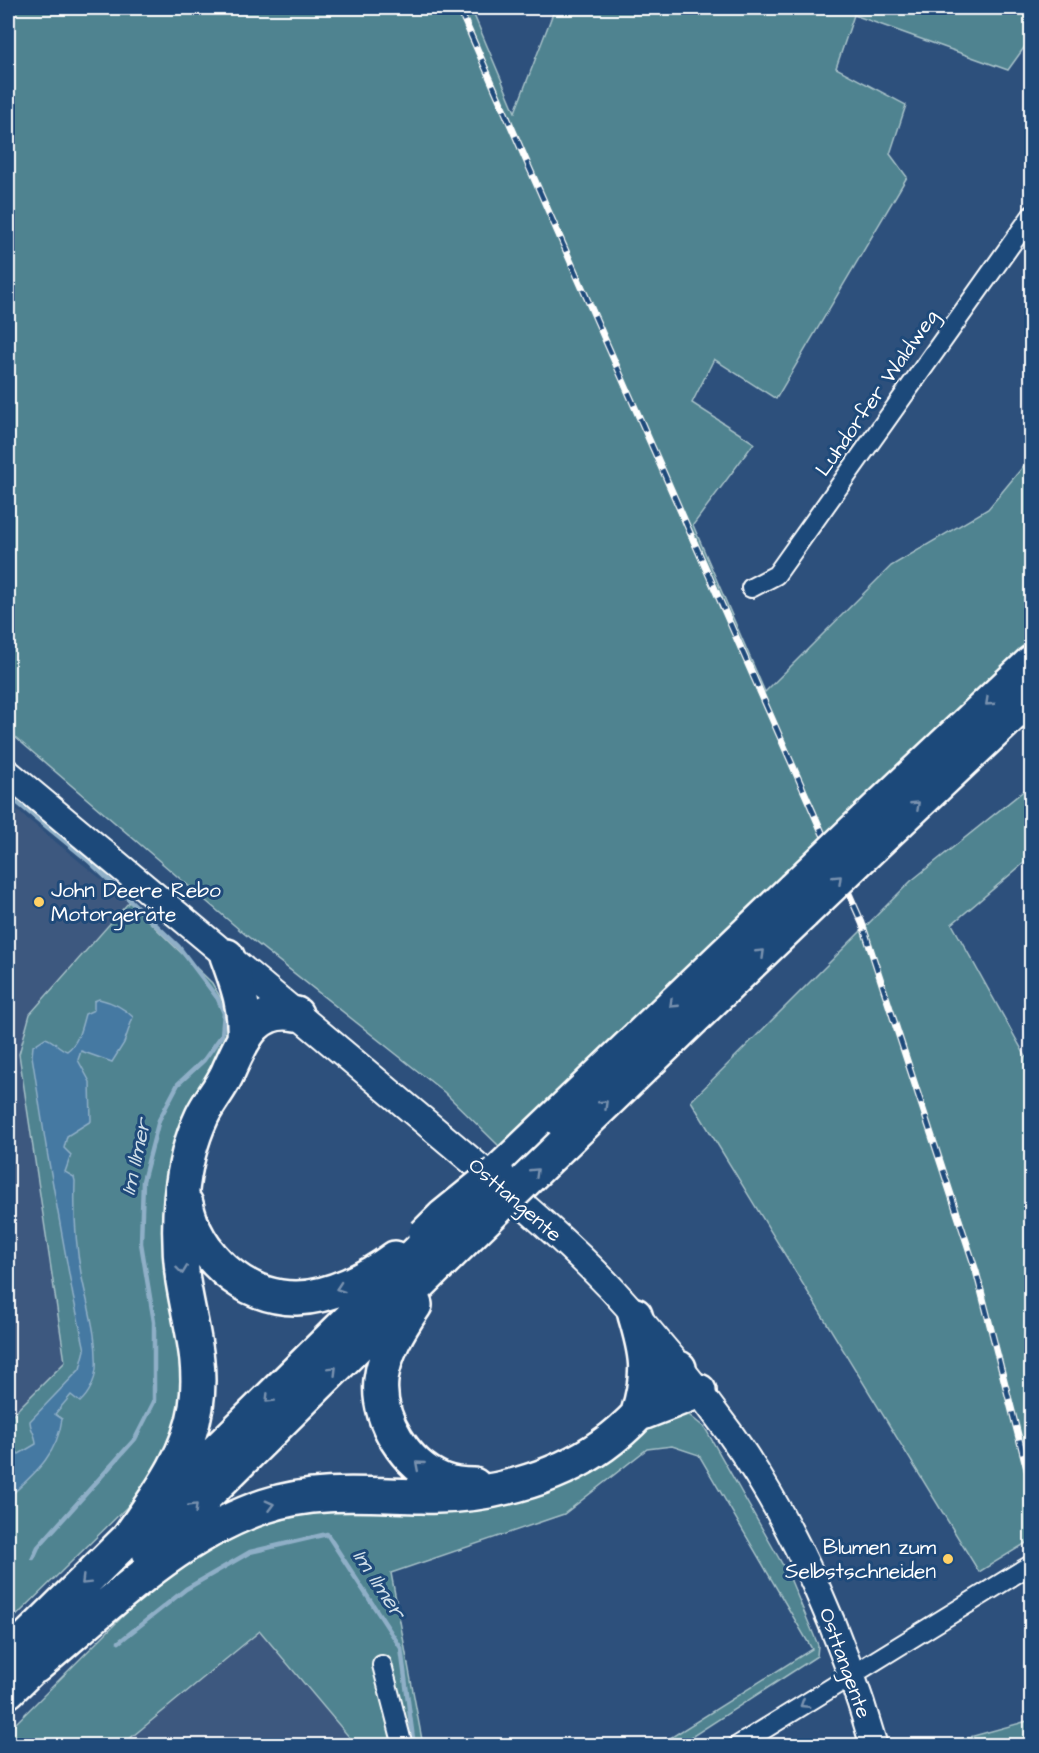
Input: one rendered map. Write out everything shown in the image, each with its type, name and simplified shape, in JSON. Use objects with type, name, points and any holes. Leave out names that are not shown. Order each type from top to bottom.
[{"type":"highway","points":[[8,1691],[20,1662],[127,1540],[435,1244],[553,1137],[869,833],[1032,662]]},
{"type":"highway","points":[[869,833],[1032,696]]},
{"type":"highway","points":[[227,956],[242,1000],[245,1019],[244,1040]]},
{"type":"highway","points":[[127,1540],[169,1479],[185,1444],[195,1410],[199,1380],[197,1352],[180,1256],[179,1233],[186,1167],[195,1133],[244,1040],[264,1016],[277,1012],[296,1014]]},
{"type":"highway","points":[[226,1076],[279,1032],[296,1014]]},
{"type":"highway","points":[[515,1485],[459,1484],[429,1473],[409,1456],[389,1424],[383,1404],[381,1381],[385,1364],[435,1244],[444,1216],[497,1173],[553,1137]]},
{"type":"highway","points":[[183,1191],[193,1226],[209,1254],[220,1266],[235,1279],[251,1288],[281,1296],[297,1298],[316,1295],[361,1279],[390,1262],[435,1244]]},
{"type":"highway","points":[[20,1662],[435,1244]]},
{"type":"highway","points":[[635,1315],[647,1366],[646,1387],[638,1415]]},
{"type":"highway","points":[[20,1662],[36,1666],[165,1558],[210,1529],[256,1509],[306,1497],[344,1494],[433,1497],[476,1493],[515,1485],[576,1462],[604,1445],[638,1415],[689,1380]]},
{"type":"main road","name":"Osttangente","points":[[8,773],[532,1214],[581,1258],[635,1315],[731,1434],[776,1509],[818,1590],[852,1674],[874,1746]]},
{"type":"street","name":"Luhdorfer Waldweg","points":[[751,588],[776,575],[1032,215]]},
{"type":"street","points":[[737,1746],[1032,1564]]},
{"type":"street","points":[[382,1665],[403,1746]]},
{"type":"shaded area","points":[[8,803],[129,902],[30,1014],[19,1054],[65,1362],[8,1419]]},
{"type":"shaded area","points":[[99,999],[117,1005],[133,1017],[124,1043],[112,1062],[81,1051],[78,1060],[90,1082],[91,1121],[67,1136],[64,1148],[71,1155],[65,1172],[74,1177],[75,1181],[77,1250],[94,1333],[95,1374],[91,1387],[80,1402],[71,1395],[55,1414],[62,1419],[50,1454],[8,1498],[8,1443],[19,1454],[36,1444],[30,1421],[80,1369],[85,1350],[46,1146],[32,1056],[33,1046],[45,1038],[67,1051],[77,1039],[85,1014],[94,1010],[94,1001]]},
{"type":"shaded area","points":[[260,1631],[350,1738],[352,1745],[122,1746]]},
{"type":"green space","points":[[8,8],[471,8],[515,112],[555,8],[1031,8],[1031,38],[1008,70],[854,15],[836,68],[906,105],[890,154],[907,177],[776,399],[714,359],[692,403],[754,443],[693,525],[765,692],[891,566],[988,509],[1031,457],[1031,644],[500,1147],[444,1092],[241,931],[8,731]]},
{"type":"green space","points":[[1031,785],[1031,857],[952,924],[1031,1066],[1031,1540],[979,1572],[691,1101],[911,881]]},
{"type":"green space","points":[[129,902],[212,983],[230,1014],[226,1044],[192,1103],[169,1163],[163,1218],[187,1367],[182,1413],[161,1467],[126,1508],[8,1624],[8,1419],[65,1362],[19,1054],[30,1014]]},
{"type":"green space","points":[[689,1415],[705,1428],[789,1576],[818,1645],[817,1656],[679,1745],[659,1745],[812,1649],[699,1455],[672,1446],[647,1449],[564,1514],[391,1573],[423,1745],[352,1745],[350,1738],[260,1631],[122,1745],[8,1746],[8,1731],[166,1573],[265,1513],[430,1502],[672,1416]]},
{"type":"green space","points":[[1031,1720],[1031,1745],[941,1745]]},
{"type":"waterway","name":"Im Ilmer","points":[[8,795],[90,862],[179,947],[218,999],[224,1013],[222,1035],[204,1060],[178,1084],[159,1120],[143,1181],[141,1243],[154,1322],[154,1402],[135,1439],[38,1547],[33,1558]]},
{"type":"waterway","name":"Im Ilmer","points":[[119,1642],[186,1589],[250,1552],[327,1534],[401,1648],[414,1746]]},
{"type":"railway","points":[[459,8],[862,923],[976,1271],[1032,1489]]},
{"type":"place","name":"John Deere Rebo Motorgeräte","points":[[39,902]]},
{"type":"place","name":"Blumen zum Selbstschneiden","points":[[948,1559]]}]
